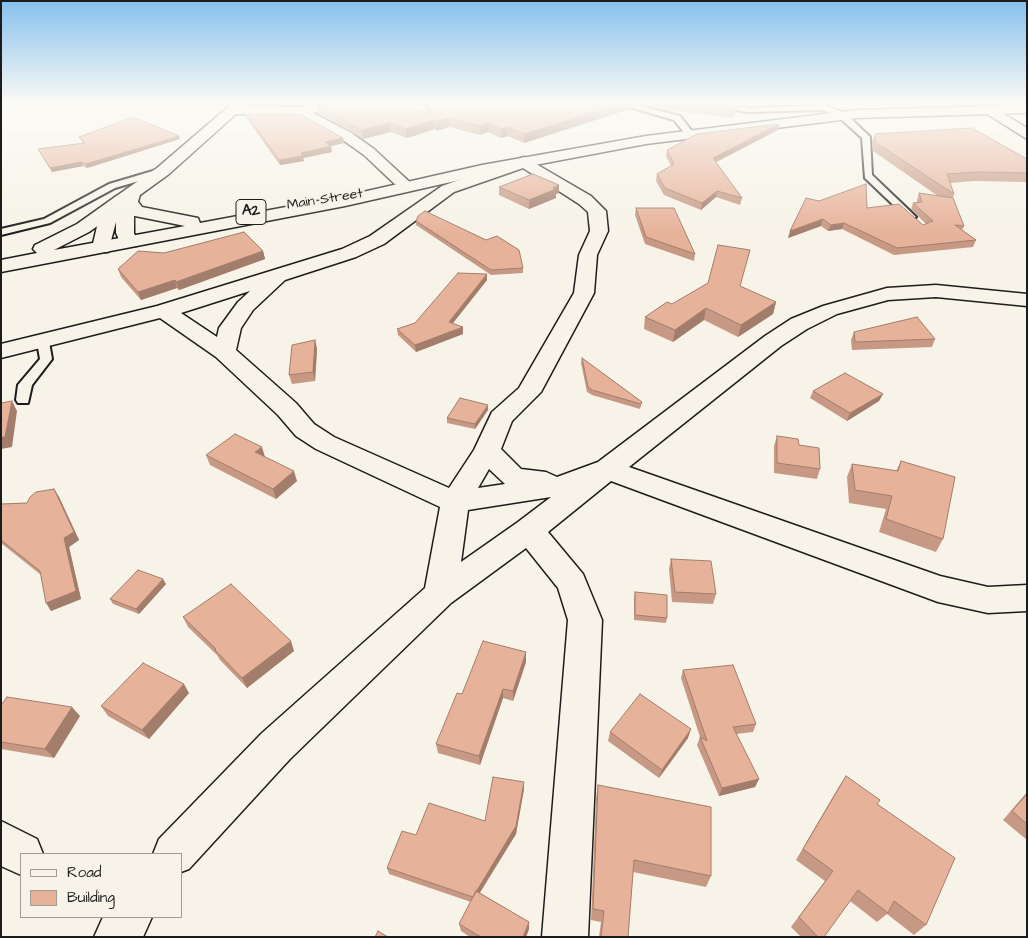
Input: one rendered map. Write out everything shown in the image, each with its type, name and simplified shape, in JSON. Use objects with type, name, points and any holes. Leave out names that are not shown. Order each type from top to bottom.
[{"type":"main road","points":[[42,249],[83,228],[128,198],[163,172],[193,146]]},
{"type":"main road","points":[[360,146],[406,187]]},
{"type":"main road","name":"Main Street","points":[[127,238],[192,222],[340,196],[406,187],[524,162],[620,146]]},
{"type":"main road","points":[[1,351],[44,342],[164,310],[349,253],[377,240],[448,189],[524,162],[586,200],[597,211],[598,231],[588,255],[584,293],[529,392],[501,418],[488,451],[455,502],[440,594]]},
{"type":"main road","name":"Main Street","points":[[127,238],[345,201],[377,192]]},
{"type":"main road","points":[[128,198],[136,211],[192,222]]},
{"type":"main road","points":[[127,238],[125,214],[128,198]]},
{"type":"main road","points":[[101,242],[106,222],[128,198]]},
{"type":"main road","name":"A2","points":[[1,257],[42,249],[127,238]]},
{"type":"main road","name":"A2","points":[[1,266],[101,242]]},
{"type":"main road","points":[[224,352],[230,328],[246,306],[280,274]]},
{"type":"main road","points":[[175,853],[276,746],[440,594],[529,530],[773,341],[799,324],[856,301],[906,292],[936,291],[1027,300]]},
{"type":"main road","points":[[164,310],[224,352],[286,409],[304,430],[325,443],[455,502],[567,485],[607,469],[938,589],[988,600],[1027,598]]},
{"type":"main road","points":[[488,451],[513,477],[567,485]]},
{"type":"main road","points":[[529,530],[572,583],[584,620],[565,937]]},
{"type":"main road","points":[[1,842],[20,853]]},
{"type":"lane","points":[[866,146],[868,176],[916,222]]},
{"type":"lane","points":[[1,232],[47,221],[112,186],[163,172]]},
{"type":"lane","points":[[23,400],[25,385],[46,359],[44,342]]},
{"type":"building","points":[[63,146],[147,146],[86,164],[81,162],[50,168],[38,149]]},
{"type":"building","points":[[269,146],[331,146],[301,153],[303,156],[279,160]]},
{"type":"building","points":[[675,146],[737,146],[713,158],[742,198],[717,191],[702,203],[665,188],[657,174],[674,164],[667,150]]},
{"type":"building","points":[[881,146],[1004,146],[1027,159],[1027,173],[978,172],[947,174],[954,194]]},
{"type":"building","points":[[533,174],[559,185],[553,188],[556,189],[529,200],[499,187]]},
{"type":"building","points":[[866,184],[867,208],[899,204],[923,225],[933,221],[913,203],[922,202],[919,193],[953,198],[964,226],[955,225],[976,240],[897,248],[844,223],[831,225],[823,219],[790,231],[806,198],[819,201]]},
{"type":"building","points":[[636,208],[674,208],[695,254],[646,237]]},
{"type":"building","points":[[425,211],[486,240],[497,236],[519,250],[523,268],[491,270],[416,221],[418,216]]},
{"type":"building","points":[[244,232],[263,251],[176,282],[175,280],[138,292],[118,269],[138,251],[164,253]]},
{"type":"building","points":[[718,245],[750,250],[740,286],[776,302],[741,325],[706,308],[675,330],[645,317],[667,302],[672,304],[708,283]]},
{"type":"building","points":[[458,273],[487,274],[449,322],[463,327],[415,345],[397,329],[415,323]]},
{"type":"building","points":[[917,317],[935,339],[855,342],[854,332]]},
{"type":"building","points":[[315,340],[313,372],[289,375],[292,345]]},
{"type":"building","points":[[582,358],[642,402],[641,404],[592,390],[588,387]]},
{"type":"building","points":[[845,373],[883,394],[850,413],[813,391]]},
{"type":"building","points":[[460,398],[488,405],[475,424],[447,418]]},
{"type":"building","points":[[12,401],[5,437],[1,437],[1,403]]},
{"type":"building","points":[[235,434],[262,447],[255,452],[294,471],[273,489],[206,455]]},
{"type":"building","points":[[777,436],[798,439],[799,445],[819,448],[820,469],[777,463]]},
{"type":"building","points":[[901,461],[955,477],[943,539],[886,519],[892,496],[855,490],[852,464],[898,471]]},
{"type":"building","points":[[54,489],[74,532],[64,538],[76,591],[46,603],[40,571],[1,540],[1,504],[27,503],[36,492]]},
{"type":"building","points":[[671,559],[711,561],[716,594],[675,592]]},
{"type":"building","points":[[138,570],[163,579],[136,609],[110,599]]},
{"type":"building","points":[[231,584],[291,641],[242,678],[183,617]]},
{"type":"building","points":[[635,592],[667,595],[667,618],[635,615]]},
{"type":"building","points":[[483,641],[526,652],[513,691],[503,689],[479,756],[436,744],[457,693],[462,694]]},
{"type":"building","points":[[143,663],[184,684],[142,730],[101,706]]},
{"type":"building","points":[[733,665],[756,724],[733,727],[759,779],[722,788],[700,737],[707,741],[683,670]]},
{"type":"building","points":[[640,694],[691,729],[662,770],[610,732]]},
{"type":"building","points":[[7,697],[72,707],[45,749],[1,742],[1,705]]},
{"type":"building","points":[[846,776],[880,800],[877,804],[955,858],[926,925],[894,901],[888,913],[858,890],[824,937],[818,937],[799,917],[833,871],[803,849]]},
{"type":"building","points":[[493,777],[524,782],[516,826],[473,897],[387,868],[402,831],[416,835],[429,803],[485,821]]},
{"type":"building","points":[[598,785],[711,807],[711,876],[634,860],[628,937],[601,937],[604,911],[593,909]]},
{"type":"building","points":[[1027,794],[1027,824],[1012,811]]},
{"type":"building","points":[[476,891],[529,922],[523,937],[481,937],[459,924]]},
{"type":"building","points":[[378,931],[388,937],[375,937]]}]
